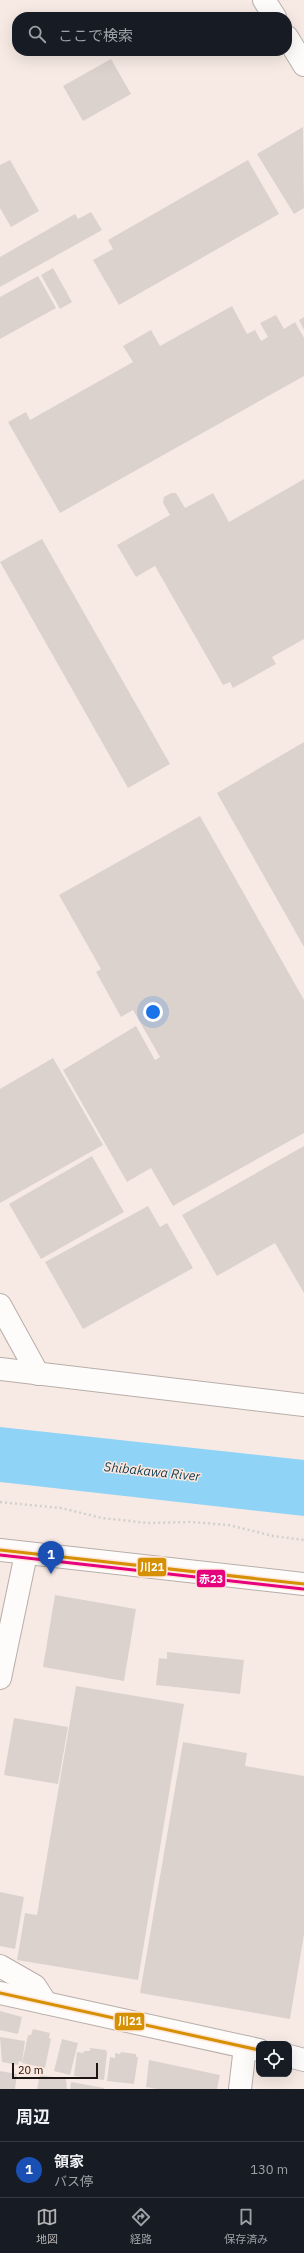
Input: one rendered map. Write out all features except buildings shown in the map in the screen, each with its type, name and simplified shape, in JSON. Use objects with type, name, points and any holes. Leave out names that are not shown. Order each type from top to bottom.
[{"type":"street","points":[[264,0],[272,12]]},
{"type":"street","points":[[292,45],[304,65]]},
{"type":"street","points":[[0,1305],[38,1374]]},
{"type":"street","points":[[0,1369],[304,1405]]},
{"type":"street","points":[[0,1550],[304,1584]]},
{"type":"street","points":[[0,1678],[26,1554]]},
{"type":"street","points":[[0,1966],[35,1986],[46,2004]]},
{"type":"street","points":[[0,1993],[252,2048],[240,2089]]},
{"type":"street","points":[[292,2057],[304,2060]]},
{"type":"path","points":[[0,1502],[61,1508],[102,1518],[148,1523],[191,1522],[229,1525],[273,1536],[304,1540]]},
{"type":"water","name":"Shibakawa River","points":[[0,1427],[304,1460],[304,1516],[0,1482]]},
{"type":"transit line","name":"川21","points":[[0,1550],[304,1584]]},
{"type":"transit line","name":"赤23","points":[[0,1555],[303,1589]]},
{"type":"transit line","name":"川21","points":[[0,1993],[256,2049]]},
{"type":"place","name":"領家","points":[[51,1574]]}]
